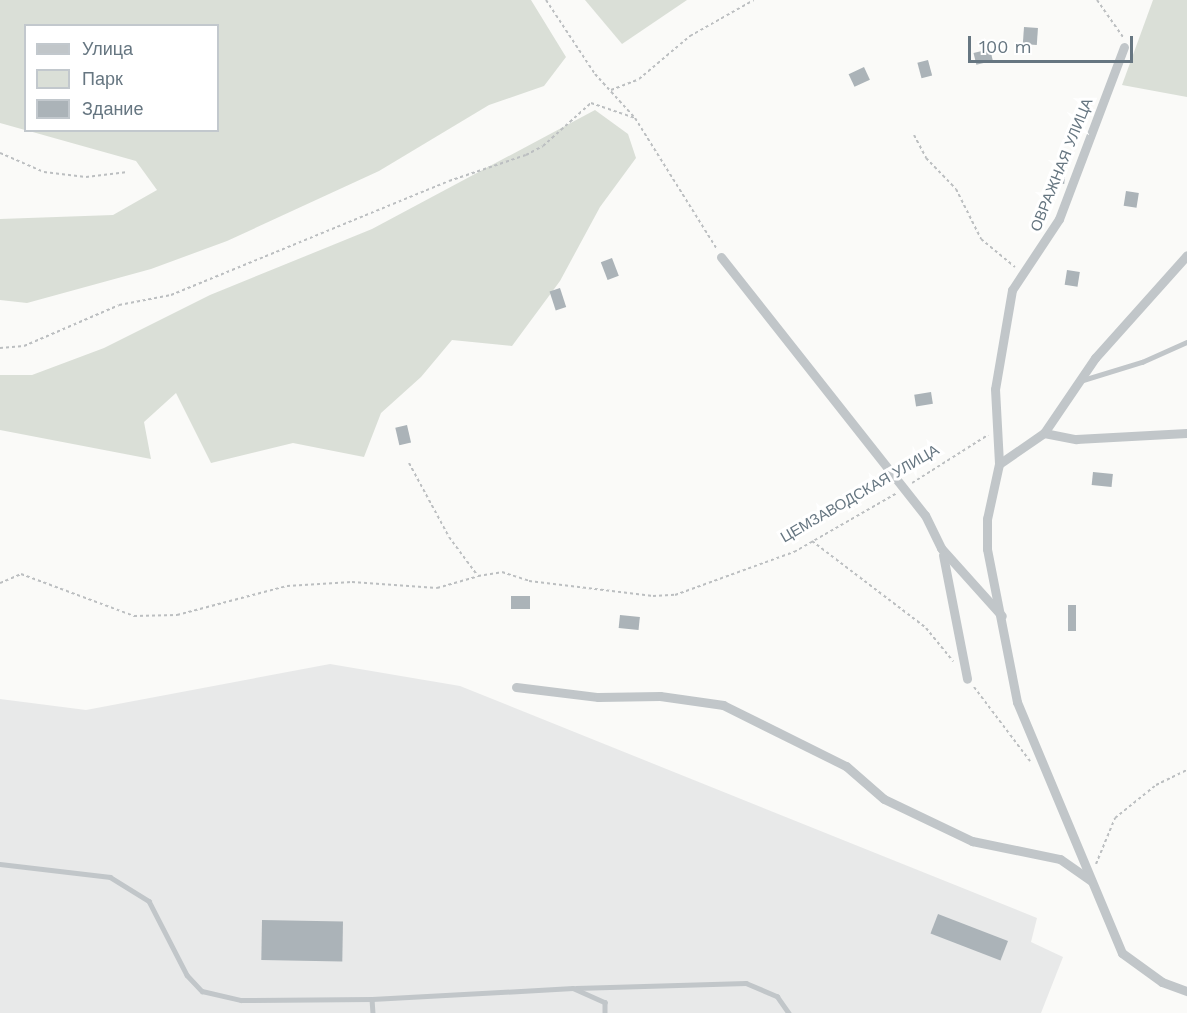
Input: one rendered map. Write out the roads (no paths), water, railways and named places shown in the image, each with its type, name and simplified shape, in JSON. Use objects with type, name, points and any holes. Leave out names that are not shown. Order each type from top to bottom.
[{"type":"street","name":"ОВРАЖНАЯ УЛИЦА","points":[[1124,47],[1059,219],[1023,272],[1005,318],[995,389],[999,464],[987,519],[987,549],[1002,616],[1017,702],[1122,952],[1162,982],[1187,991]]},
{"type":"street","points":[[999,464],[1044,433],[1079,381],[1187,255]]},
{"type":"street","points":[[721,257],[925,514],[950,574],[968,678]]},
{"type":"street","points":[[1044,433],[1076,439],[1187,433]]},
{"type":"street","points":[[940,548],[1002,616]]},
{"type":"street","points":[[516,687],[598,697],[660,696],[723,705],[846,766],[884,799],[972,841],[1060,859],[1091,881]]},
{"type":"lane","points":[[1079,381],[1142,362],[1187,342]]},
{"type":"lane","points":[[0,864],[110,877],[149,901],[187,975],[202,992],[241,1000],[372,999],[573,988],[746,983],[777,996],[789,1013]]},
{"type":"lane","points":[[573,988],[605,1002],[605,1013]]},
{"type":"lane","points":[[372,999],[373,1013]]}]
